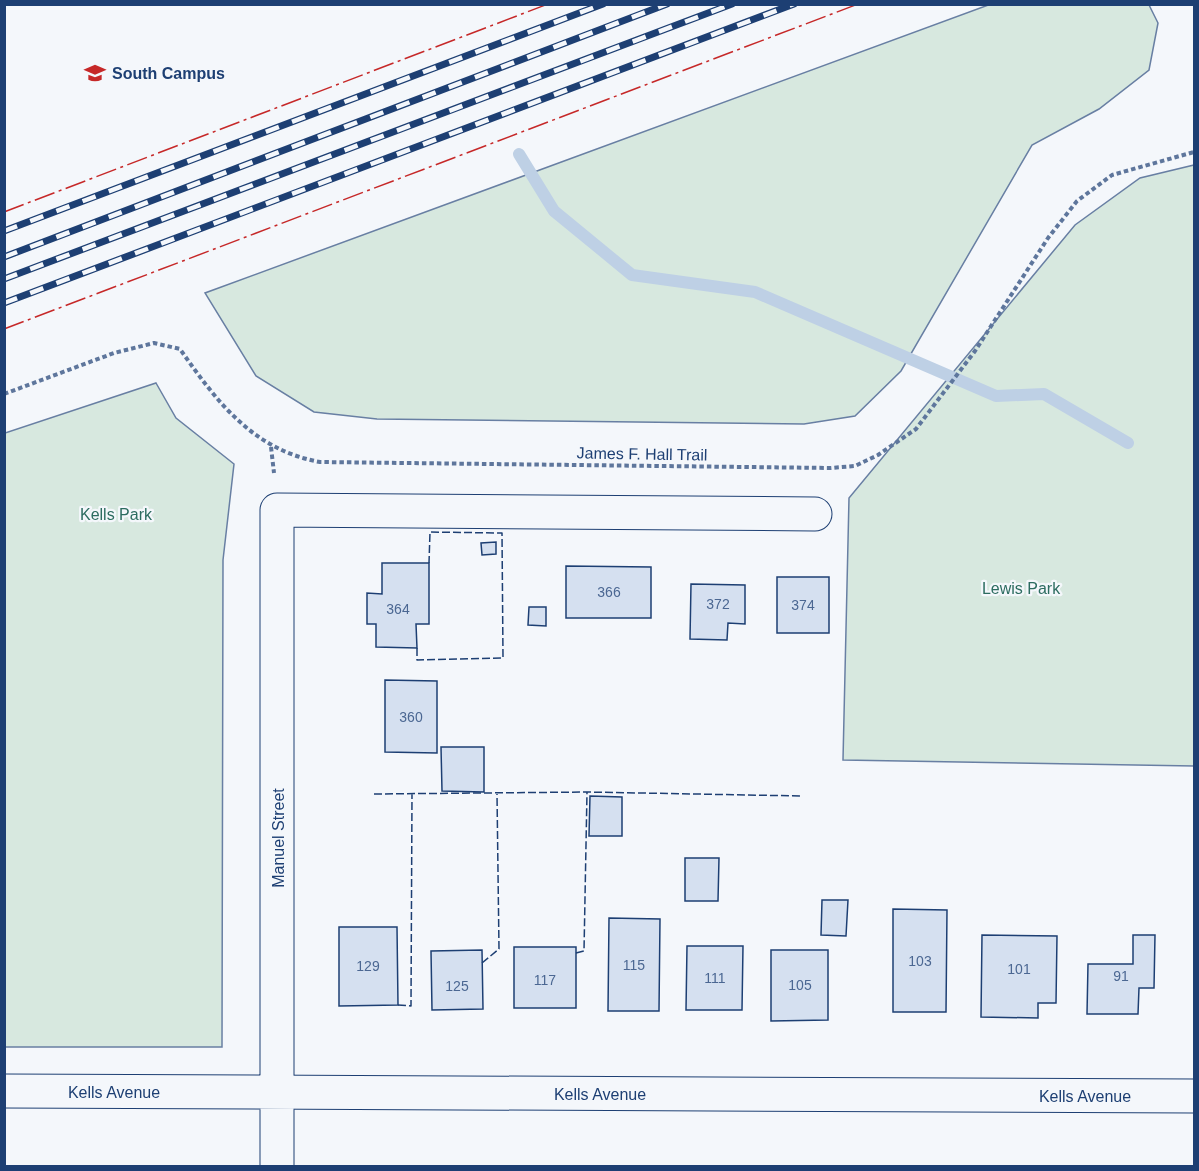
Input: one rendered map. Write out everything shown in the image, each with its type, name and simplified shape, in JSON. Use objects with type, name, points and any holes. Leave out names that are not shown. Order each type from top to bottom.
[{"type":"street","name":"Manuel Street","points":[[277,1167],[277,510],[815,514]]},
{"type":"street","name":"Kells Avenue","points":[[4,1091],[1194,1096]]},
{"type":"path","name":"James F. Hall Trail","points":[[4,394],[114,353],[154,343],[180,349],[214,398],[271,447],[294,457],[321,462],[831,468],[855,466],[878,455],[916,429],[970,357],[1048,238],[1077,201],[1112,175],[1194,152]]},
{"type":"green space","points":[[991,4],[1149,5],[1158,23],[1149,70],[1099,109],[1032,145],[901,371],[855,416],[804,424],[377,419],[314,412],[256,376],[205,293]]},
{"type":"green space","name":"Lewis Park","points":[[1194,165],[1194,766],[843,760],[849,498],[1075,225],[1140,178]]},
{"type":"green space","name":"Kells Park","points":[[156,383],[176,418],[234,464],[223,560],[222,1047],[5,1047],[5,433]]},
{"type":"building","points":[[496,542],[496,554],[482,555],[481,543]]},
{"type":"building","points":[[382,563],[429,563],[429,624],[416,624],[417,648],[376,647],[376,624],[367,624],[367,593],[382,594]]},
{"type":"building","points":[[566,566],[651,567],[651,618],[566,618]]},
{"type":"building","points":[[777,577],[829,577],[829,633],[777,633]]},
{"type":"building","points":[[691,584],[745,585],[745,624],[728,623],[727,640],[690,639]]},
{"type":"building","points":[[529,607],[546,607],[546,626],[528,625]]},
{"type":"building","points":[[385,680],[437,681],[437,753],[385,752]]},
{"type":"building","points":[[441,747],[484,747],[484,792],[442,791]]},
{"type":"building","points":[[590,796],[622,797],[622,836],[589,836]]},
{"type":"building","points":[[685,858],[719,858],[718,901],[685,901]]},
{"type":"building","points":[[822,900],[848,900],[846,936],[821,935]]},
{"type":"building","points":[[893,909],[947,910],[946,1012],[893,1012]]},
{"type":"building","points":[[609,918],[660,919],[659,1011],[608,1011]]},
{"type":"building","points":[[339,927],[397,927],[398,1005],[339,1006]]},
{"type":"building","points":[[982,935],[1057,936],[1056,1003],[1038,1003],[1038,1018],[981,1017]]},
{"type":"building","points":[[1133,935],[1155,935],[1154,988],[1139,988],[1138,1014],[1087,1014],[1088,964],[1133,964]]},
{"type":"building","points":[[687,946],[743,946],[742,1010],[686,1010]]},
{"type":"building","points":[[514,947],[576,947],[576,1008],[514,1008]]},
{"type":"building","points":[[482,950],[483,1009],[432,1010],[431,951]]},
{"type":"building","points":[[771,950],[828,950],[828,1020],[771,1021]]},
{"type":"waterway","points":[[519,154],[554,211],[632,275],[755,292],[996,396],[1044,394],[1128,443]]},
{"type":"railway","points":[[4,231],[603,4]]},
{"type":"railway","points":[[4,257],[667,4]]},
{"type":"railway","points":[[4,279],[732,4]]},
{"type":"railway","points":[[4,303],[794,4]]},
{"type":"fence","points":[[417,648],[417,660],[503,658],[502,533],[430,532],[429,563]]},
{"type":"fence","points":[[374,794],[587,792],[802,796]]},
{"type":"fence","points":[[576,953],[584,951],[587,792]]},
{"type":"fence","points":[[398,1005],[411,1006],[412,794]]},
{"type":"fence","points":[[482,963],[499,949],[497,794]]},
{"type":"power","points":[[4,212],[548,4]]},
{"type":"power","points":[[4,329],[858,4]]},
{"type":"place","name":"South Campus","points":[[95,73]]}]
